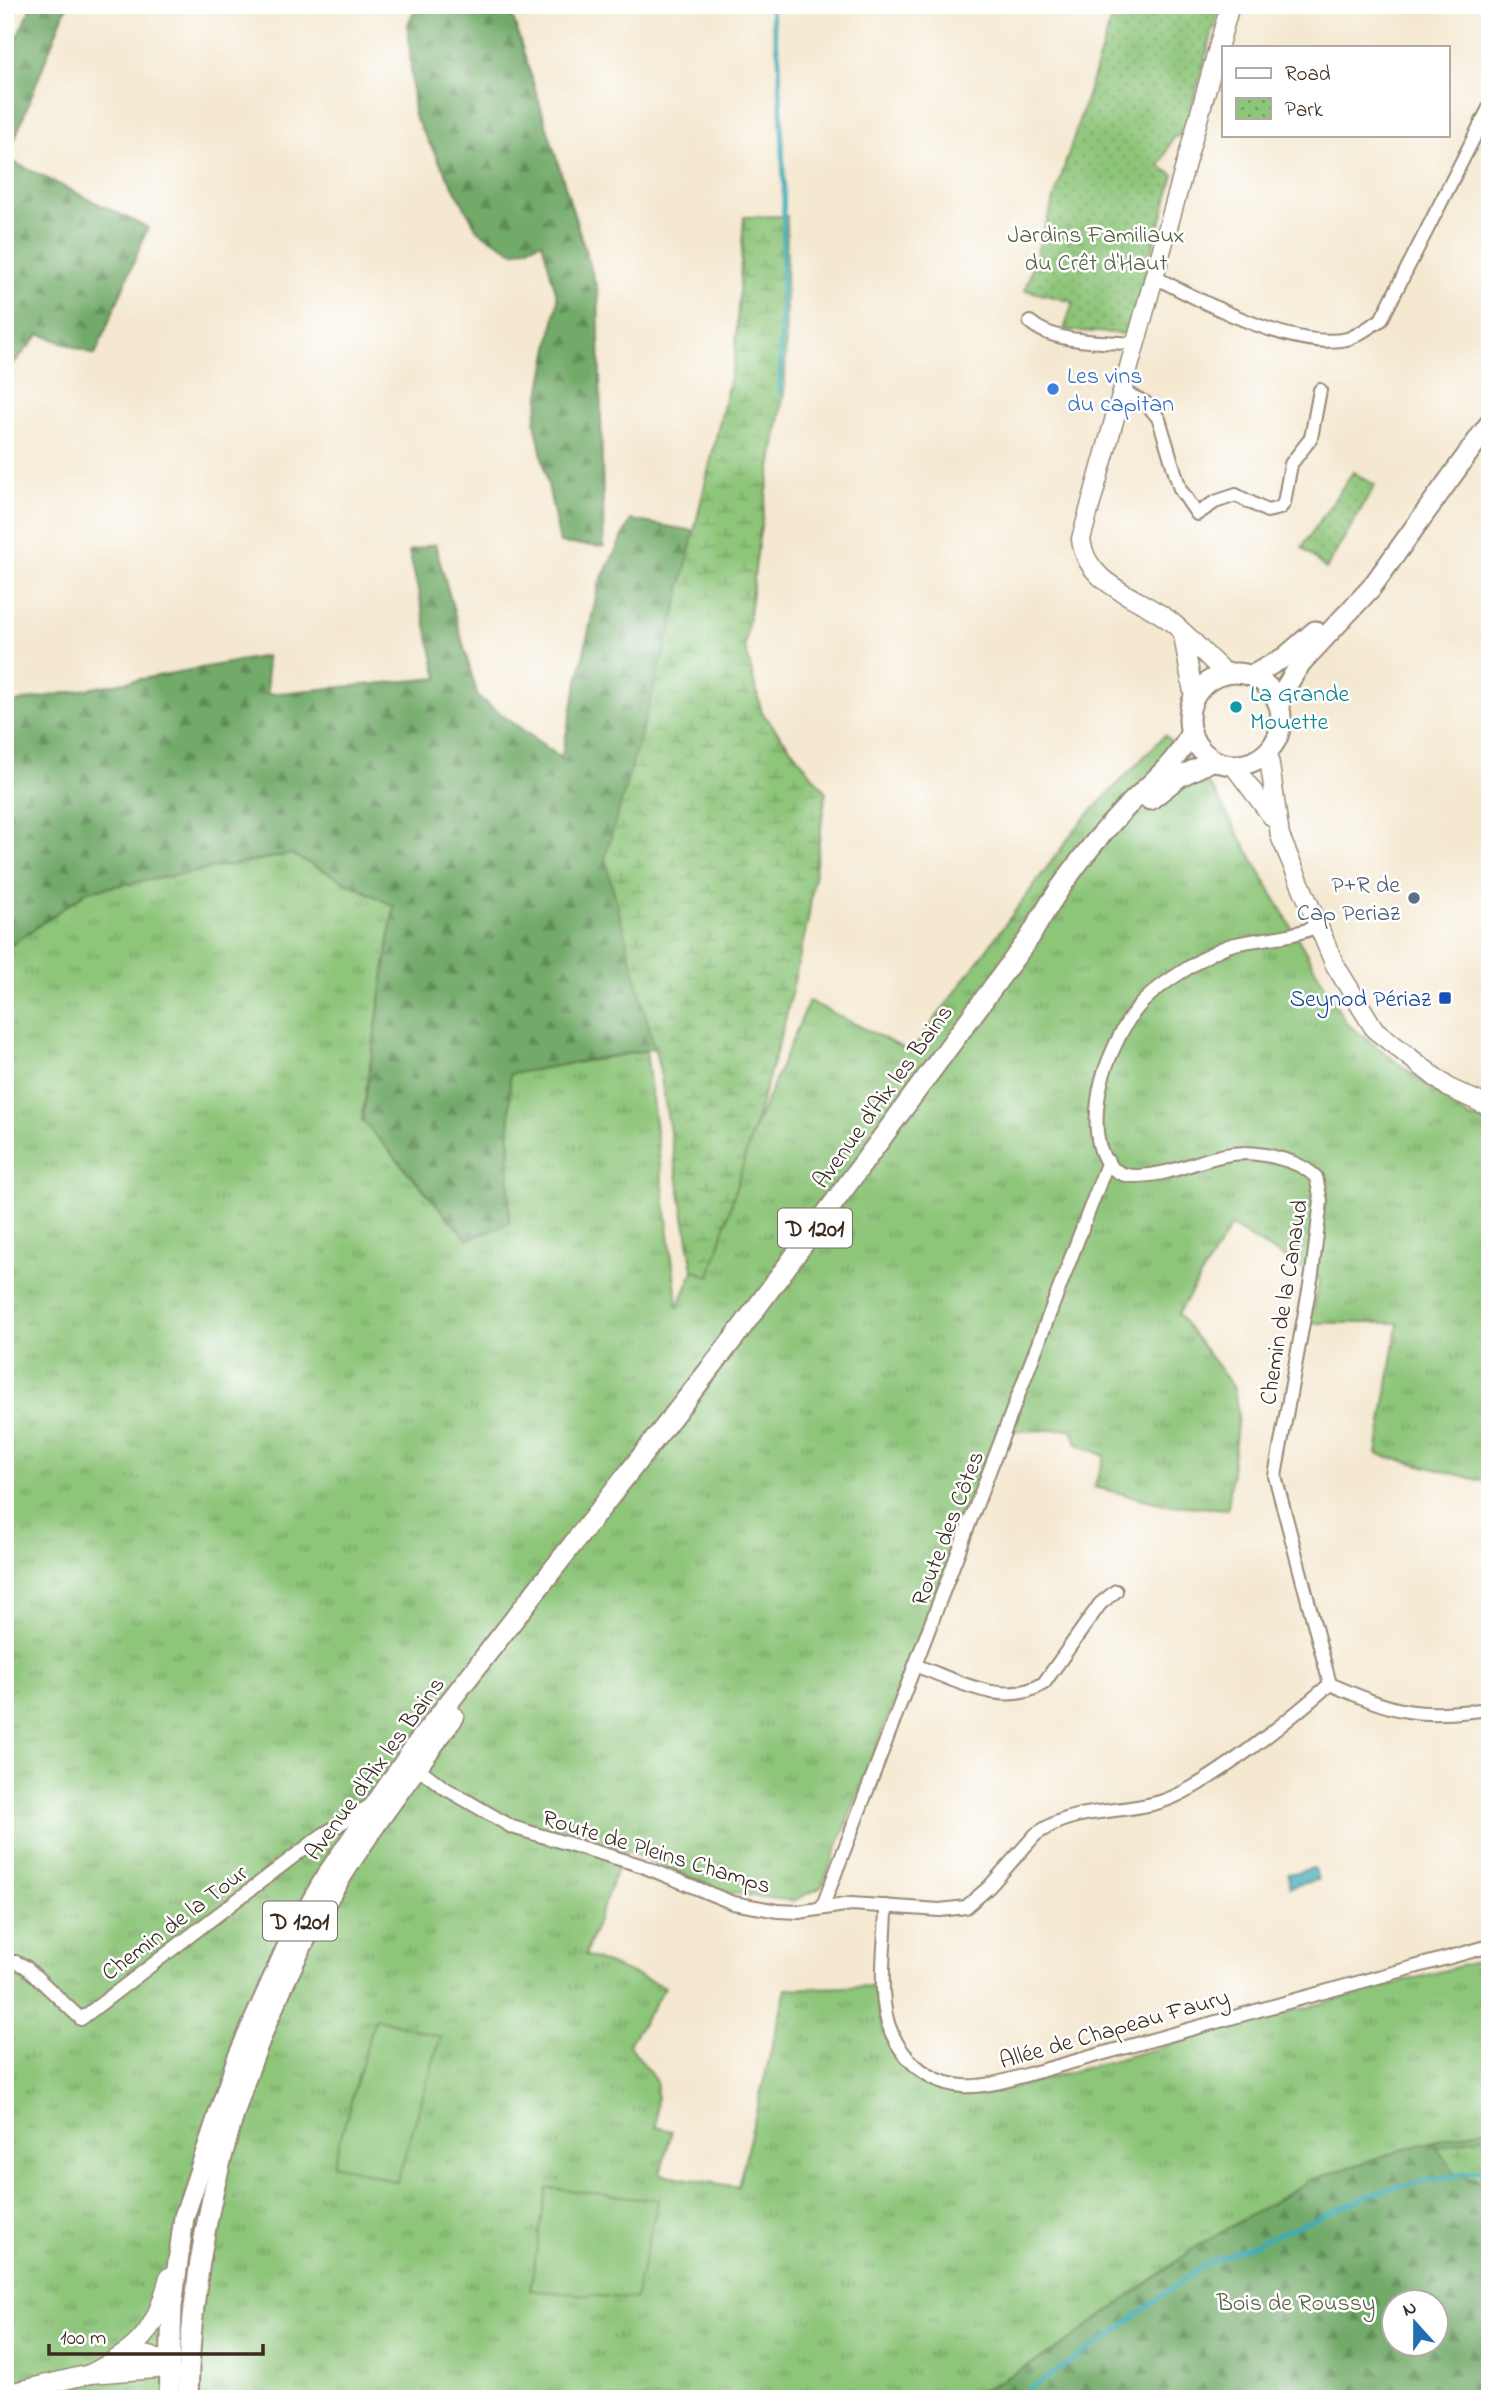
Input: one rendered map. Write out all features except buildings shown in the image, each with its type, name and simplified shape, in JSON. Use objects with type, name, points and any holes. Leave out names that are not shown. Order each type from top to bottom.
[{"type":"main road","points":[[1278,701],[1301,663],[1350,614],[1490,423]]},
{"type":"main road","points":[[1251,676],[1272,666],[1301,645],[1397,549]]},
{"type":"main road","points":[[1227,674],[1251,676],[1269,688],[1278,701],[1281,723],[1268,751],[1252,762],[1224,762],[1200,748],[1191,732],[1189,715],[1194,698],[1214,678],[1227,674]]},
{"type":"main road","name":"Avenue d'Aix les Bains","points":[[169,2399],[172,2307],[184,2217],[237,2059],[293,1933],[373,1804],[734,1338],[1030,937],[1048,905],[1094,844],[1185,747],[1191,732]]},
{"type":"main road","name":"Avenue d'Aix les Bains","points":[[1030,937],[1058,912],[1140,809],[1179,777],[1224,762]]},
{"type":"main road","name":"Avenue d'Aix les Bains","points":[[188,2399],[194,2311],[211,2195],[254,2055],[312,1927],[380,1816],[540,1600],[596,1517]]},
{"type":"main road","points":[[169,2368],[183,2347],[198,2242],[211,2195]]},
{"type":"street","points":[[1227,674],[1165,617],[1114,588],[1095,572],[1082,550],[1083,525],[1230,5]]},
{"type":"street","points":[[1153,276],[1213,308],[1300,338],[1348,339],[1381,320],[1490,106]]},
{"type":"street","points":[[1030,322],[1036,327],[1066,337],[1135,344]]},
{"type":"street","points":[[1122,391],[1146,404],[1159,419],[1180,489],[1197,514],[1215,502],[1236,495],[1267,511],[1280,509],[1284,503],[1291,464],[1311,438],[1320,390]]},
{"type":"street","points":[[1183,635],[1194,682],[1194,698]]},
{"type":"street","points":[[1268,751],[1276,824]]},
{"type":"street","points":[[1224,762],[1248,781],[1276,824],[1335,965],[1375,1030],[1449,1088],[1490,1107]]},
{"type":"street","points":[[1108,1161],[1099,1142],[1096,1107],[1101,1082],[1120,1030],[1135,1007],[1151,992],[1206,956],[1235,944],[1292,937],[1318,926]]},
{"type":"street","name":"Chemin de la Canaud","points":[[1108,1161],[1123,1174],[1139,1176],[1220,1154],[1251,1152],[1296,1163],[1310,1171],[1320,1184],[1321,1201],[1312,1273],[1275,1476],[1330,1684]]},
{"type":"street","name":"Route des Côtes","points":[[822,1908],[917,1666],[1108,1161]]},
{"type":"street","points":[[917,1666],[988,1692],[1012,1694],[1035,1689],[1044,1683],[1100,1604],[1116,1591]]},
{"type":"street","points":[[1330,1684],[1399,1711],[1436,1716],[1490,1709]]},
{"type":"street","name":"Route de Pleins Champs","points":[[417,1767],[492,1817],[529,1833],[640,1865],[733,1903],[778,1911],[851,1905],[940,1910],[966,1907],[989,1888],[1030,1840],[1059,1821],[1139,1808],[1177,1796],[1204,1780],[1330,1684]]},
{"type":"street","name":"Chemin de la Tour","points":[[5,1963],[16,1962],[26,1967],[81,2019],[321,1835],[373,1804]]},
{"type":"street","name":"Allée de Chapeau Faury","points":[[886,1906],[884,2003],[890,2031],[904,2055],[923,2073],[963,2086],[987,2084],[1047,2070],[1490,1947]]},
{"type":"street","points":[[90,2374],[125,2356],[141,2342],[160,2311],[184,2217]]},
{"type":"street","points":[[125,2356],[146,2353],[169,2368],[180,2385],[180,2399]]},
{"type":"street","points":[[5,2394],[90,2374],[169,2368]]},
{"type":"green space","points":[[32,5],[67,5],[7,159],[148,228],[95,355],[40,334],[5,373],[5,63]]},
{"type":"green space","points":[[417,5],[509,5],[598,292],[604,547],[560,543],[535,422],[558,299],[542,242],[514,252],[478,231],[414,116],[408,24]]},
{"type":"green space","name":"Jardins Familiaux du Crêt d'Haut","points":[[1116,5],[1220,5],[1185,132],[1172,139],[1160,167],[1174,175],[1128,334],[1064,330],[1073,302],[1025,290]]},
{"type":"green space","points":[[787,216],[785,386],[759,538],[745,646],[762,713],[826,792],[808,920],[784,1025],[710,1277],[693,1270],[659,1066],[605,858],[672,626],[735,356],[744,217]]},
{"type":"green space","points":[[1353,472],[1375,485],[1326,569],[1302,547]]},
{"type":"green space","points":[[631,520],[695,531],[672,626],[708,1039],[510,1074],[509,1223],[468,1240],[362,1120],[394,906],[291,854],[88,891],[5,949],[5,704],[266,656],[268,694],[438,678],[409,551],[435,544],[478,697],[561,758],[599,584]]},
{"type":"green space","points":[[1165,735],[1214,791],[1346,1023],[1470,1118],[1490,1122],[1490,1483],[1377,1454],[1398,1323],[1309,1323],[1320,1279],[1231,1226],[1178,1314],[1234,1388],[1238,1414],[1228,1509],[1168,1505],[1094,1487],[1105,1456],[1077,1444],[1072,1429],[999,1432],[822,1887],[793,1901],[723,1892],[624,1850],[585,1955],[665,1987],[629,2044],[657,2083],[656,2127],[672,2131],[660,2174],[738,2187],[786,1989],[874,1986],[885,2035],[902,2066],[933,2085],[981,2096],[1490,1958],[1490,2127],[1404,2149],[1196,2247],[1055,2351],[967,2399],[5,2399],[5,949],[88,891],[292,854],[394,906],[362,1120],[509,1223],[510,1074],[646,1051],[678,1307],[809,1001],[911,1052],[1080,823]]},
{"type":"green space","points":[[375,2018],[441,2037],[397,2182],[333,2164]]},
{"type":"green space","name":"Bois de Roussy","points":[[1490,2127],[1490,2399],[967,2399],[1055,2351],[1196,2247],[1311,2180],[1404,2149]]},
{"type":"green space","points":[[1490,2134],[1490,2182],[1456,2174],[1437,2148]]},
{"type":"green space","points":[[547,2188],[658,2200],[635,2299],[530,2290]]},
{"type":"water","points":[[1314,1868],[1318,1880],[1290,1887],[1288,1874]]},
{"type":"waterway","points":[[770,5],[779,58],[784,189],[780,392]]},
{"type":"waterway","points":[[1015,2399],[1106,2338],[1202,2266],[1386,2189],[1490,2168]]},
{"type":"place","name":"Les vins du capitan","points":[[1053,389]]},
{"type":"place","name":"La Grande Mouette","points":[[1236,707]]},
{"type":"place","name":"P+R de Cap Periaz","points":[[1414,898]]},
{"type":"place","name":"Seynod Périaz","points":[[1445,998]]}]
